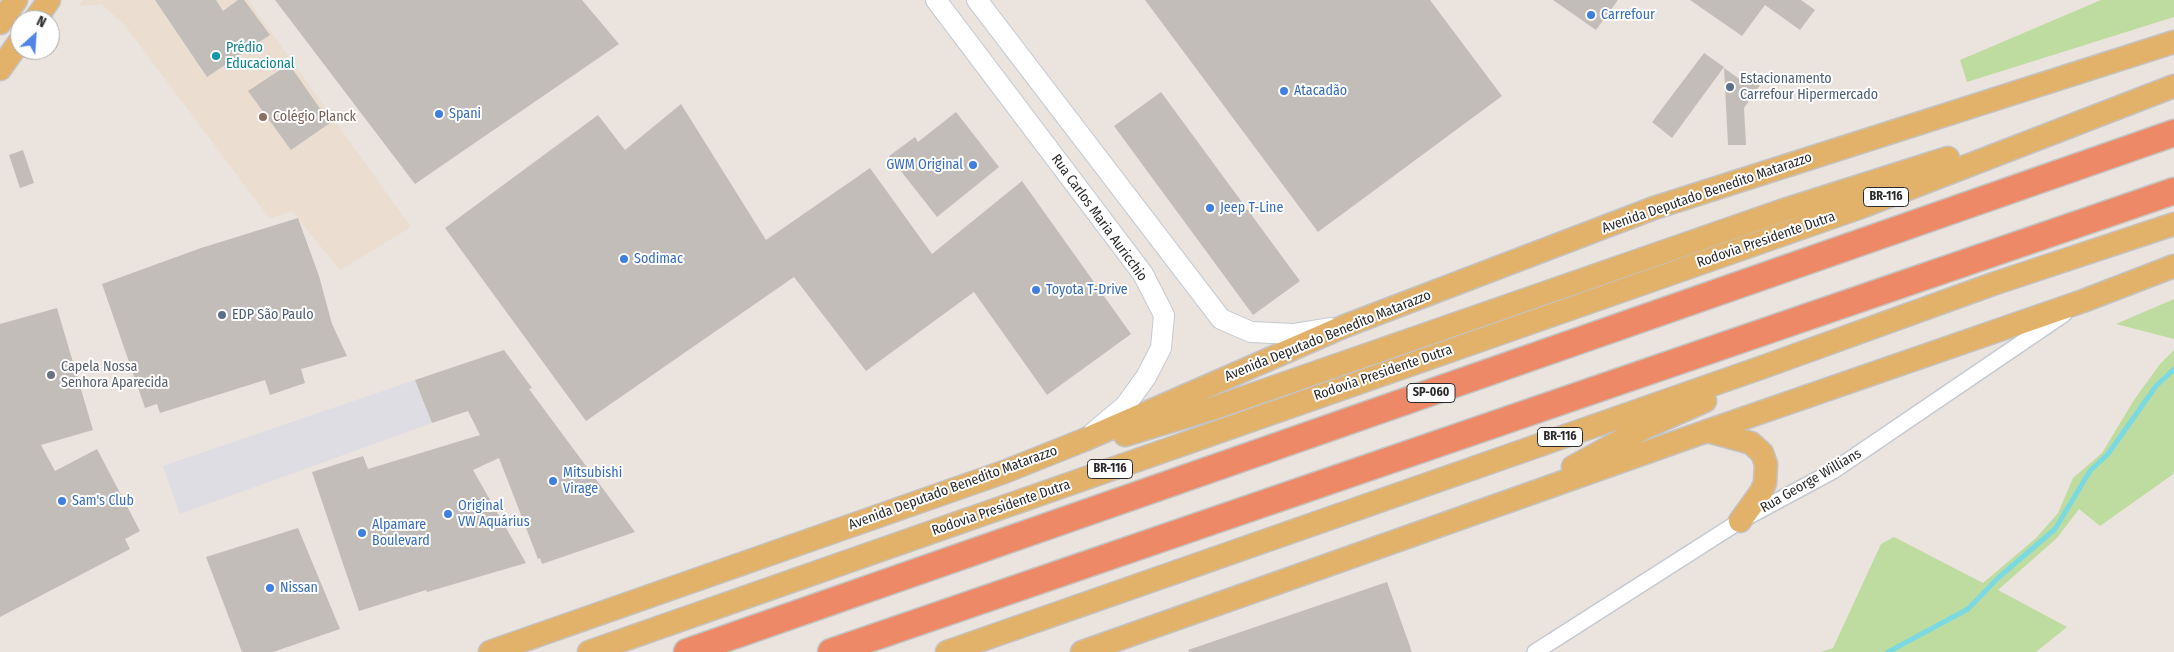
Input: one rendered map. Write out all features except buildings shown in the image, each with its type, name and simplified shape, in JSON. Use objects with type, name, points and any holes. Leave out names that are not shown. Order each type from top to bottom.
[{"type":"highway","name":"SP-060","points":[[687,652],[2174,133]]},
{"type":"highway","points":[[831,652],[2174,191]]},
{"type":"main road","points":[[0,23],[16,0]]},
{"type":"main road","name":"Rua Carlos Maria Auricchio","points":[[936,0],[1143,274],[1164,315],[1161,348],[1146,377],[1125,406],[1084,440]]},
{"type":"main road","points":[[977,0],[1221,319],[1252,332],[1293,334],[1345,326]]},
{"type":"main road","name":"Avenida Deputado Benedito Matarazzo","points":[[490,652],[1004,472],[1084,440],[1345,326],[1654,208],[2174,42]]},
{"type":"main road","points":[[0,68],[10,54]]},
{"type":"main road","name":"Rodovia Presidente Dutra","points":[[589,652],[1861,207],[2138,98],[2174,86]]},
{"type":"main road","points":[[1004,472],[1214,408],[1781,211],[2138,98]]},
{"type":"main road","name":"BR-116","points":[[947,652],[1993,284],[2174,224]]},
{"type":"main road","points":[[1082,652],[1707,431],[2083,301],[2174,266]]},
{"type":"main road","points":[[1532,493],[1583,461],[1646,427],[1772,371],[1822,345]]},
{"type":"main road","points":[[1707,431],[1750,443],[1762,453],[1766,464],[1765,483],[1740,521]]},
{"type":"street","name":"Rua George Willians","points":[[1535,652],[1740,521],[1833,471],[2083,301]]},
{"type":"shaded area","name":"Colégio Planck","points":[[83,0],[248,0],[411,227],[340,270],[292,211],[270,219],[124,24],[101,4],[79,6]]},
{"type":"shaded area","points":[[415,380],[432,423],[180,514],[163,466]]},
{"type":"green space","points":[[2101,0],[2174,0],[2174,17],[1967,82],[1960,60]]},
{"type":"green space","points":[[2174,299],[2174,339],[2116,324]]},
{"type":"green space","points":[[2174,350],[2174,472],[2172,475],[2100,526],[2079,509],[2057,538],[1998,590],[2067,627],[2036,652],[1821,652],[1833,648],[1881,544],[1894,537],[1983,583],[2036,538],[2058,513],[2073,478],[2102,453],[2134,400],[2160,364]]},
{"type":"waterway","points":[[1888,652],[1968,609],[1998,578],[2055,529],[2090,471],[2108,454],[2156,386],[2174,369]]},
{"type":"place","name":"Carrefour","points":[[1591,15]]},
{"type":"place","name":"Prédio Educacional","points":[[216,56]]},
{"type":"place","name":"Estacionamento Carrefour Hipermercado","points":[[1730,87]]},
{"type":"place","name":"Atacadão","points":[[1284,91]]},
{"type":"place","name":"Spani","points":[[439,114]]},
{"type":"place","name":"Colégio Planck","points":[[263,117]]},
{"type":"place","name":"GWM Original","points":[[973,165]]},
{"type":"place","name":"Jeep T-Line","points":[[1210,208]]},
{"type":"place","name":"Sodimac","points":[[624,259]]},
{"type":"place","name":"Toyota T-Drive","points":[[1036,290]]},
{"type":"place","name":"EDP São Paulo","points":[[222,315]]},
{"type":"place","name":"Capela Nossa Senhora Aparecida","points":[[51,375]]},
{"type":"place","name":"Mitsubishi Virage","points":[[553,481]]},
{"type":"place","name":"Sam's Club","points":[[62,501]]},
{"type":"place","name":"Original VW Aquárius","points":[[448,514]]},
{"type":"place","name":"Alpamare Boulevard","points":[[362,533]]},
{"type":"place","name":"Nissan","points":[[270,588]]}]
